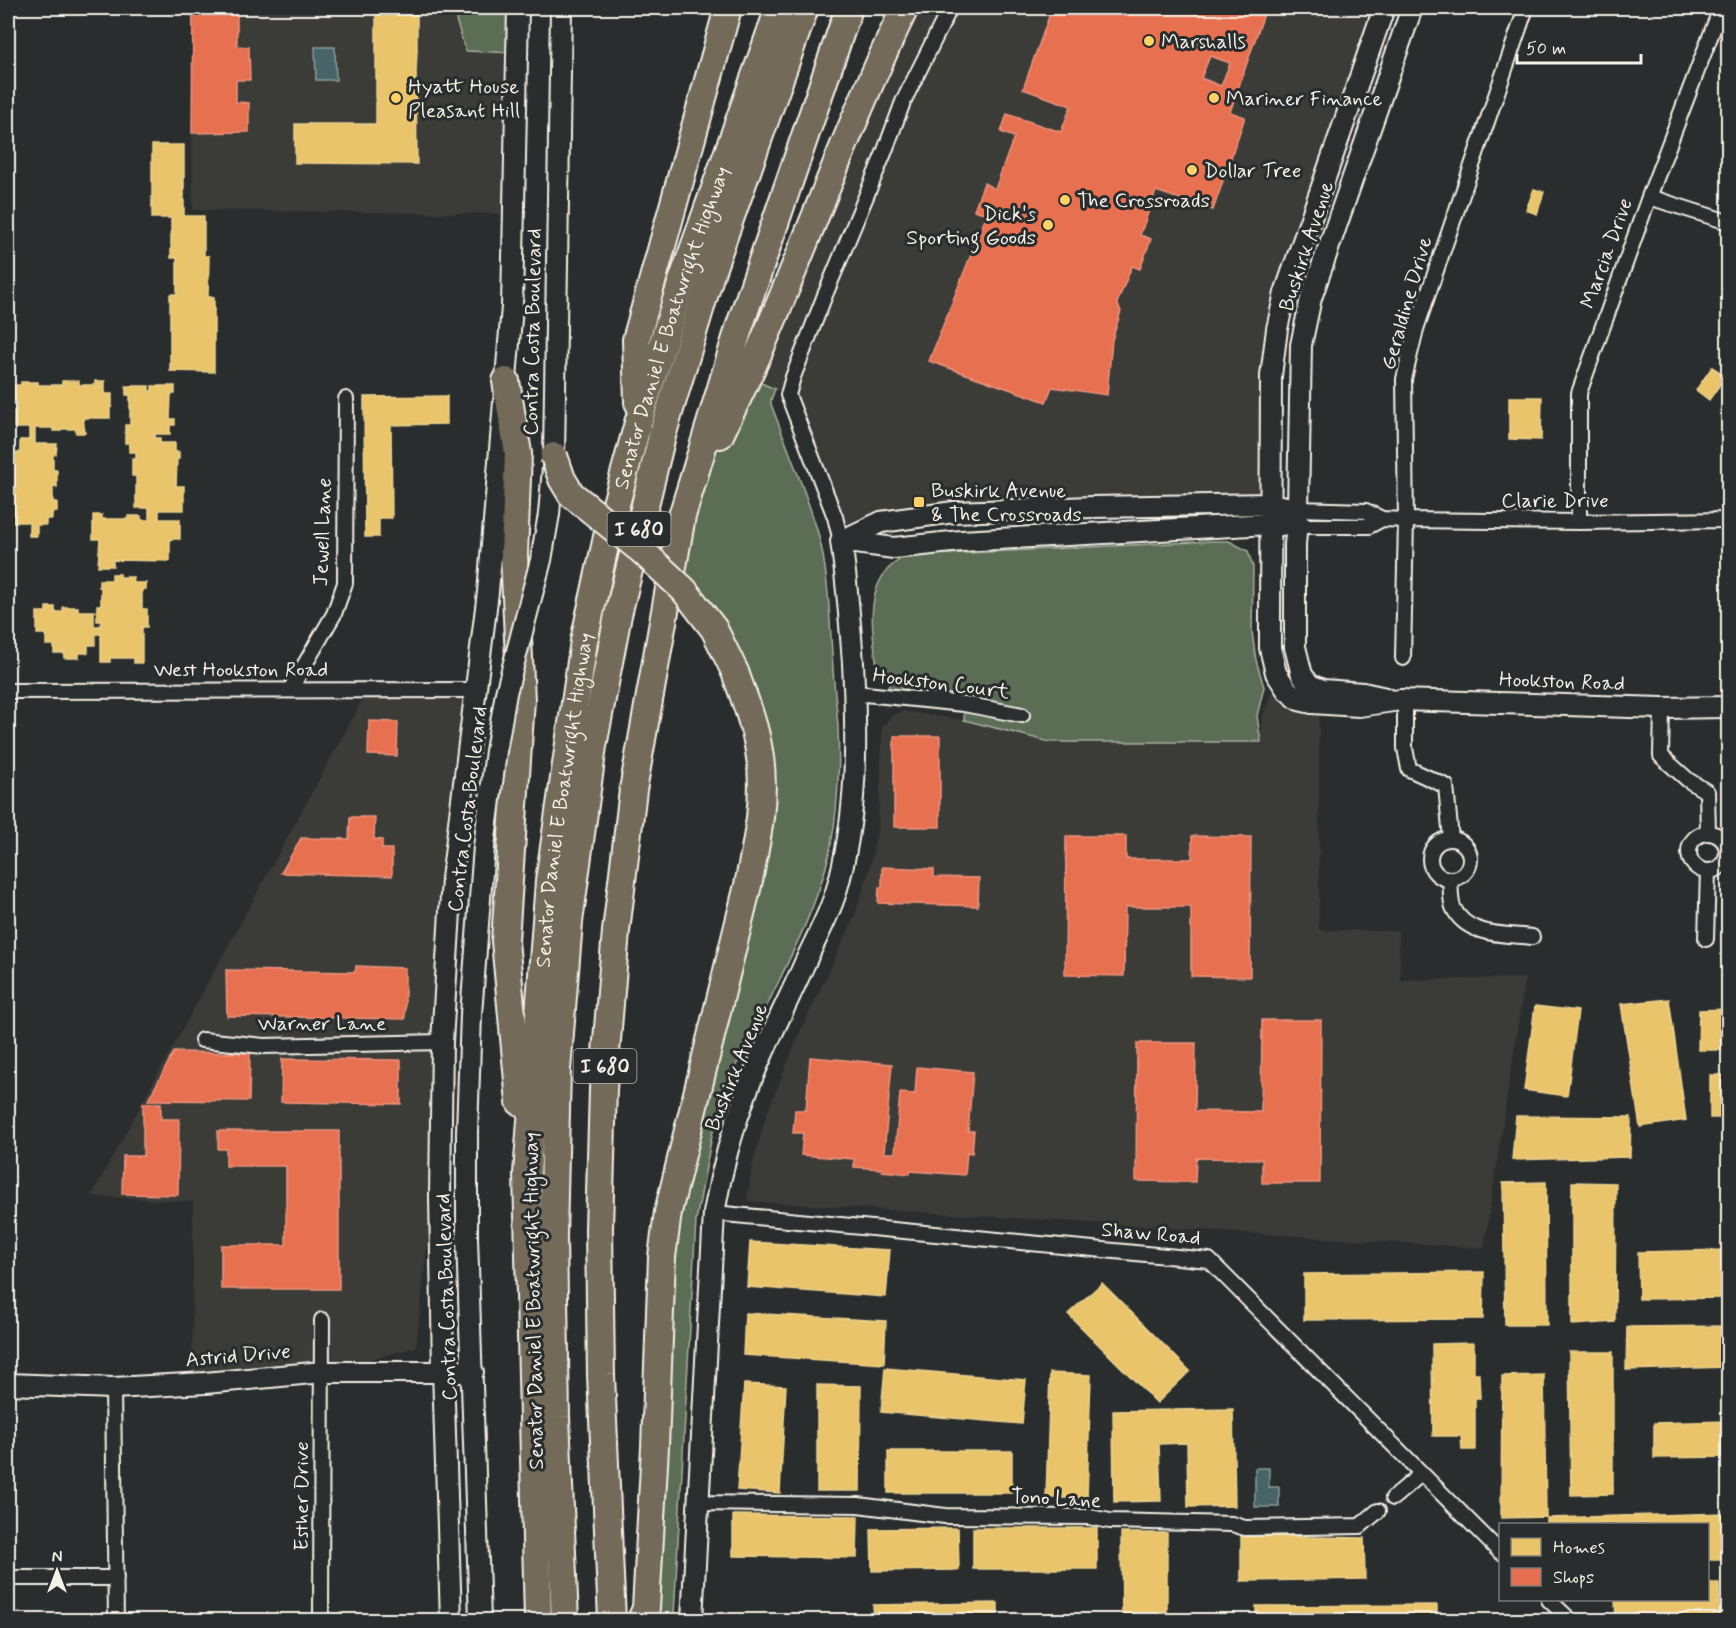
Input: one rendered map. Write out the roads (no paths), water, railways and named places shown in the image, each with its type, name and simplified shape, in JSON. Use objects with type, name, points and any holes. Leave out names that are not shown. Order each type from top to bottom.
[{"type":"highway","points":[[639,423],[636,340],[728,8]]},
{"type":"highway","name":"Senator Daniel E Boatwright Highway","points":[[538,1620],[527,1174],[550,869],[584,641],[608,537],[639,423],[681,284],[779,8]]},
{"type":"highway","name":"I 680","points":[[565,1620],[556,1417],[553,1237],[557,1070],[569,922],[592,746],[618,615],[662,436],[712,270],[805,8]]},
{"type":"highway","name":"I 680","points":[[612,1620],[601,1375],[599,1228],[603,1089],[616,931],[633,790],[682,516],[739,328],[849,8]]},
{"type":"highway","points":[[682,516],[759,352],[883,52],[905,8]]},
{"type":"highway","points":[[506,381],[518,453],[514,555],[521,700],[505,941],[527,1174]]},
{"type":"highway","points":[[554,456],[562,479],[572,494],[641,550],[684,590],[714,629],[735,672],[752,718],[760,752],[762,792],[758,835],[748,885],[668,1212],[662,1257],[646,1608],[641,1620]]},
{"type":"main road","name":"Contra Costa Boulevard","points":[[451,1620],[440,1196],[442,1042],[452,879],[488,592],[512,306],[518,8]]},
{"type":"main road","name":"Contra Costa Boulevard","points":[[480,1620],[467,1238],[467,1132],[471,1014],[484,847],[496,751],[506,693],[541,560],[549,514],[554,456],[561,8]]},
{"type":"main road","name":"Buskirk Avenue","points":[[1270,504],[1271,376],[1277,329],[1285,293],[1384,8]]},
{"type":"main road","name":"Buskirk Avenue","points":[[1297,517],[1301,345],[1311,298],[1412,8]]},
{"type":"main road","points":[[841,541],[881,522],[954,513],[1092,507],[1270,504],[1297,517]]},
{"type":"main road","name":"Hookston Road","points":[[1270,504],[1270,648],[1276,673],[1287,690],[1299,700],[1312,703],[1359,706],[1400,700]]},
{"type":"main road","points":[[841,541],[894,548],[961,541],[1269,524],[1297,517]]},
{"type":"main road","name":"Hookston Road","points":[[1297,517],[1295,647],[1302,675],[1311,685],[1323,690],[1363,693],[1400,700],[1662,708],[1728,707]]},
{"type":"main road","name":"Buskirk Avenue","points":[[692,1620],[714,1213],[733,1132],[748,1090],[835,894],[851,823],[855,761],[855,693],[848,591],[841,541]]},
{"type":"main road","name":"Astrid Drive","points":[[8,1384],[113,1388],[205,1383],[323,1372],[473,1372]]},
{"type":"street","points":[[841,541],[836,518],[788,394],[825,295],[903,102],[950,8]]},
{"type":"street","name":"Geraldine Drive","points":[[1403,658],[1406,520],[1404,379],[1414,339],[1526,8]]},
{"type":"street","name":"Marcia Drive","points":[[1579,522],[1579,393],[1649,197],[1721,8]]},
{"type":"street","points":[[1649,197],[1728,222]]},
{"type":"street","name":"Jewell Lane","points":[[290,690],[334,614],[345,583],[346,399]]},
{"type":"street","name":"Clarie Drive","points":[[1297,517],[1369,526],[1382,519],[1579,522],[1728,520]]},
{"type":"street","name":"West Hookston Road","points":[[8,691],[475,690]]},
{"type":"street","name":"Hookston Court","points":[[855,693],[964,704],[1022,715]]},
{"type":"street","points":[[1400,700],[1408,769],[1446,786],[1451,839]]},
{"type":"street","points":[[1662,708],[1661,756],[1688,780],[1707,792],[1708,833]]},
{"type":"street","points":[[1708,833],[1721,839],[1727,852],[1721,866],[1708,871],[1694,866],[1689,852],[1694,839],[1708,833]]},
{"type":"street","points":[[1451,839],[1465,845],[1470,859],[1469,867],[1464,873],[1450,879],[1436,873],[1431,859],[1436,845],[1451,839]]},
{"type":"street","points":[[1706,939],[1708,871]]},
{"type":"street","points":[[1450,879],[1452,906],[1466,924],[1489,933],[1532,937]]},
{"type":"street","name":"Warner Lane","points":[[202,1040],[264,1046],[442,1042]]},
{"type":"street","name":"Shaw Road","points":[[714,1213],[1209,1260],[1499,1551]]},
{"type":"street","name":"Esther Drive","points":[[321,1620],[322,1320]]},
{"type":"street","points":[[113,1388],[116,1620]]},
{"type":"street","points":[[1393,1498],[1421,1474]]},
{"type":"street","name":"Tono Lane","points":[[697,1503],[858,1505],[945,1516],[1089,1517],[1110,1521],[1232,1524],[1245,1528],[1360,1526],[1378,1511]]},
{"type":"street","points":[[8,1578],[116,1578]]},
{"type":"street","points":[[1551,1601],[1570,1620]]},
{"type":"street","points":[[1727,1620],[1728,1612]]},
{"type":"water","points":[[315,47],[335,47],[336,80],[316,80]]},
{"type":"water","points":[[1255,1468],[1269,1468],[1269,1487],[1279,1487],[1279,1507],[1255,1507]]},
{"type":"place","name":"Marshalls","points":[[1149,41]]},
{"type":"place","name":"Hyatt House Pleasant Hill","points":[[396,98]]},
{"type":"place","name":"Mariner Finance","points":[[1214,98]]},
{"type":"place","name":"Dollar Tree","points":[[1192,170]]},
{"type":"place","name":"The Crossroads","points":[[1065,200]]},
{"type":"place","name":"Dick's Sporting Goods","points":[[1048,225]]},
{"type":"place","name":"Buskirk Avenue & The Crossroads","points":[[919,502]]}]
